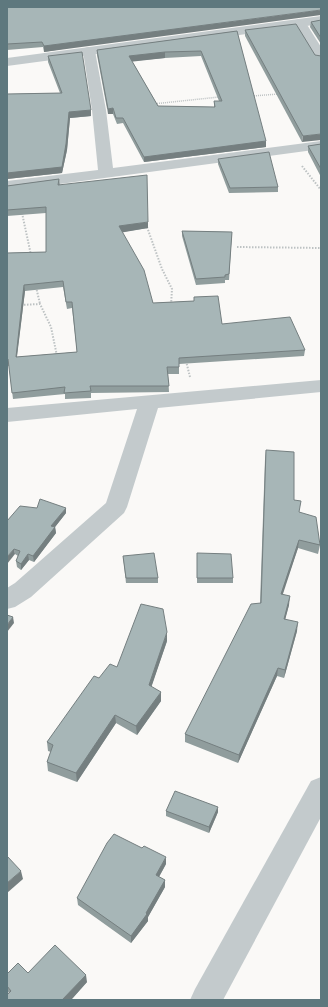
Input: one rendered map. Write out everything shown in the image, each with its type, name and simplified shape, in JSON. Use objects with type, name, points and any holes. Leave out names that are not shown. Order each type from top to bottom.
[{"type":"street","points":[[7,62],[321,20]]},
{"type":"street","points":[[300,23],[321,57]]},
{"type":"street","points":[[89,51],[99,110],[106,173]]},
{"type":"street","points":[[14,185],[321,145]]},
{"type":"street","points":[[7,415],[321,386]]},
{"type":"street","points":[[7,600],[22,590],[116,508],[150,401]]},
{"type":"street","points":[[206,1000],[321,790]]},
{"type":"path","points":[[250,96],[286,93]]},
{"type":"path","points":[[151,104],[226,97]]},
{"type":"path","points":[[291,149],[305,171],[321,190]]},
{"type":"path","points":[[14,185],[22,213],[32,262]]},
{"type":"path","points":[[144,222],[151,234],[162,269],[172,289],[170,310]]},
{"type":"path","points":[[238,247],[321,248]]},
{"type":"path","points":[[35,283],[40,304],[50,327],[57,359]]},
{"type":"path","points":[[20,306],[40,304]]},
{"type":"path","points":[[185,357],[194,397]]},
{"type":"building","points":[[7,7],[321,7],[321,10],[44,46],[42,42],[7,44]]},
{"type":"building","points":[[321,20],[321,38],[311,22]]},
{"type":"building","points":[[296,24],[315,55],[321,56],[321,134],[303,136],[245,30]]},
{"type":"building","points":[[237,31],[266,141],[144,157],[123,118],[116,118],[113,108],[108,109],[97,50]],"holes":[[[201,51],[222,101],[214,101],[215,107],[158,106],[129,56],[165,52]]]},
{"type":"building","points":[[82,52],[91,110],[69,112],[62,167],[7,173],[7,94],[62,93],[48,56]]},
{"type":"building","points":[[321,144],[321,169],[308,146]]},
{"type":"building","points":[[269,152],[278,187],[230,188],[218,159]]},
{"type":"building","points":[[147,175],[148,222],[119,226],[144,270],[153,303],[194,301],[194,297],[218,296],[222,324],[290,317],[305,350],[179,358],[179,367],[167,367],[169,386],[90,386],[91,391],[64,393],[65,387],[12,393],[7,359],[7,253],[46,252],[46,207],[7,210],[7,186],[59,179],[58,185]],"holes":[[[63,281],[66,302],[72,302],[77,352],[16,357],[24,285]]]},
{"type":"building","points":[[182,231],[232,232],[229,274],[225,275],[225,277],[196,279]]},
{"type":"building","points":[[266,450],[294,452],[294,500],[301,501],[299,512],[316,517],[320,545],[299,540],[281,594],[290,596],[284,619],[298,622],[285,670],[278,668],[239,755],[185,734],[251,604],[261,603]]},
{"type":"building","points":[[40,499],[66,508],[51,526],[55,527],[33,556],[28,554],[21,564],[16,561],[20,551],[14,549],[7,557],[7,521],[20,506],[37,508]]},
{"type":"building","points":[[154,553],[158,578],[126,578],[123,556]]},
{"type":"building","points":[[197,553],[231,554],[233,578],[197,578]]},
{"type":"building","points":[[141,604],[163,609],[167,632],[149,685],[161,692],[136,726],[115,715],[76,773],[47,762],[53,745],[47,742],[94,676],[99,678],[110,664],[117,667]]},
{"type":"building","points":[[7,615],[13,617],[7,625]]},
{"type":"building","points":[[175,791],[218,807],[209,827],[166,811]]},
{"type":"building","points":[[114,834],[142,848],[144,846],[166,857],[156,875],[165,880],[146,913],[147,914],[131,936],[77,898],[107,843]]},
{"type":"building","points":[[7,856],[21,871],[7,883]]},
{"type":"building","points":[[55,945],[86,975],[62,1000],[7,1000],[7,995],[11,991],[7,986],[7,974],[18,963],[28,973]]}]
